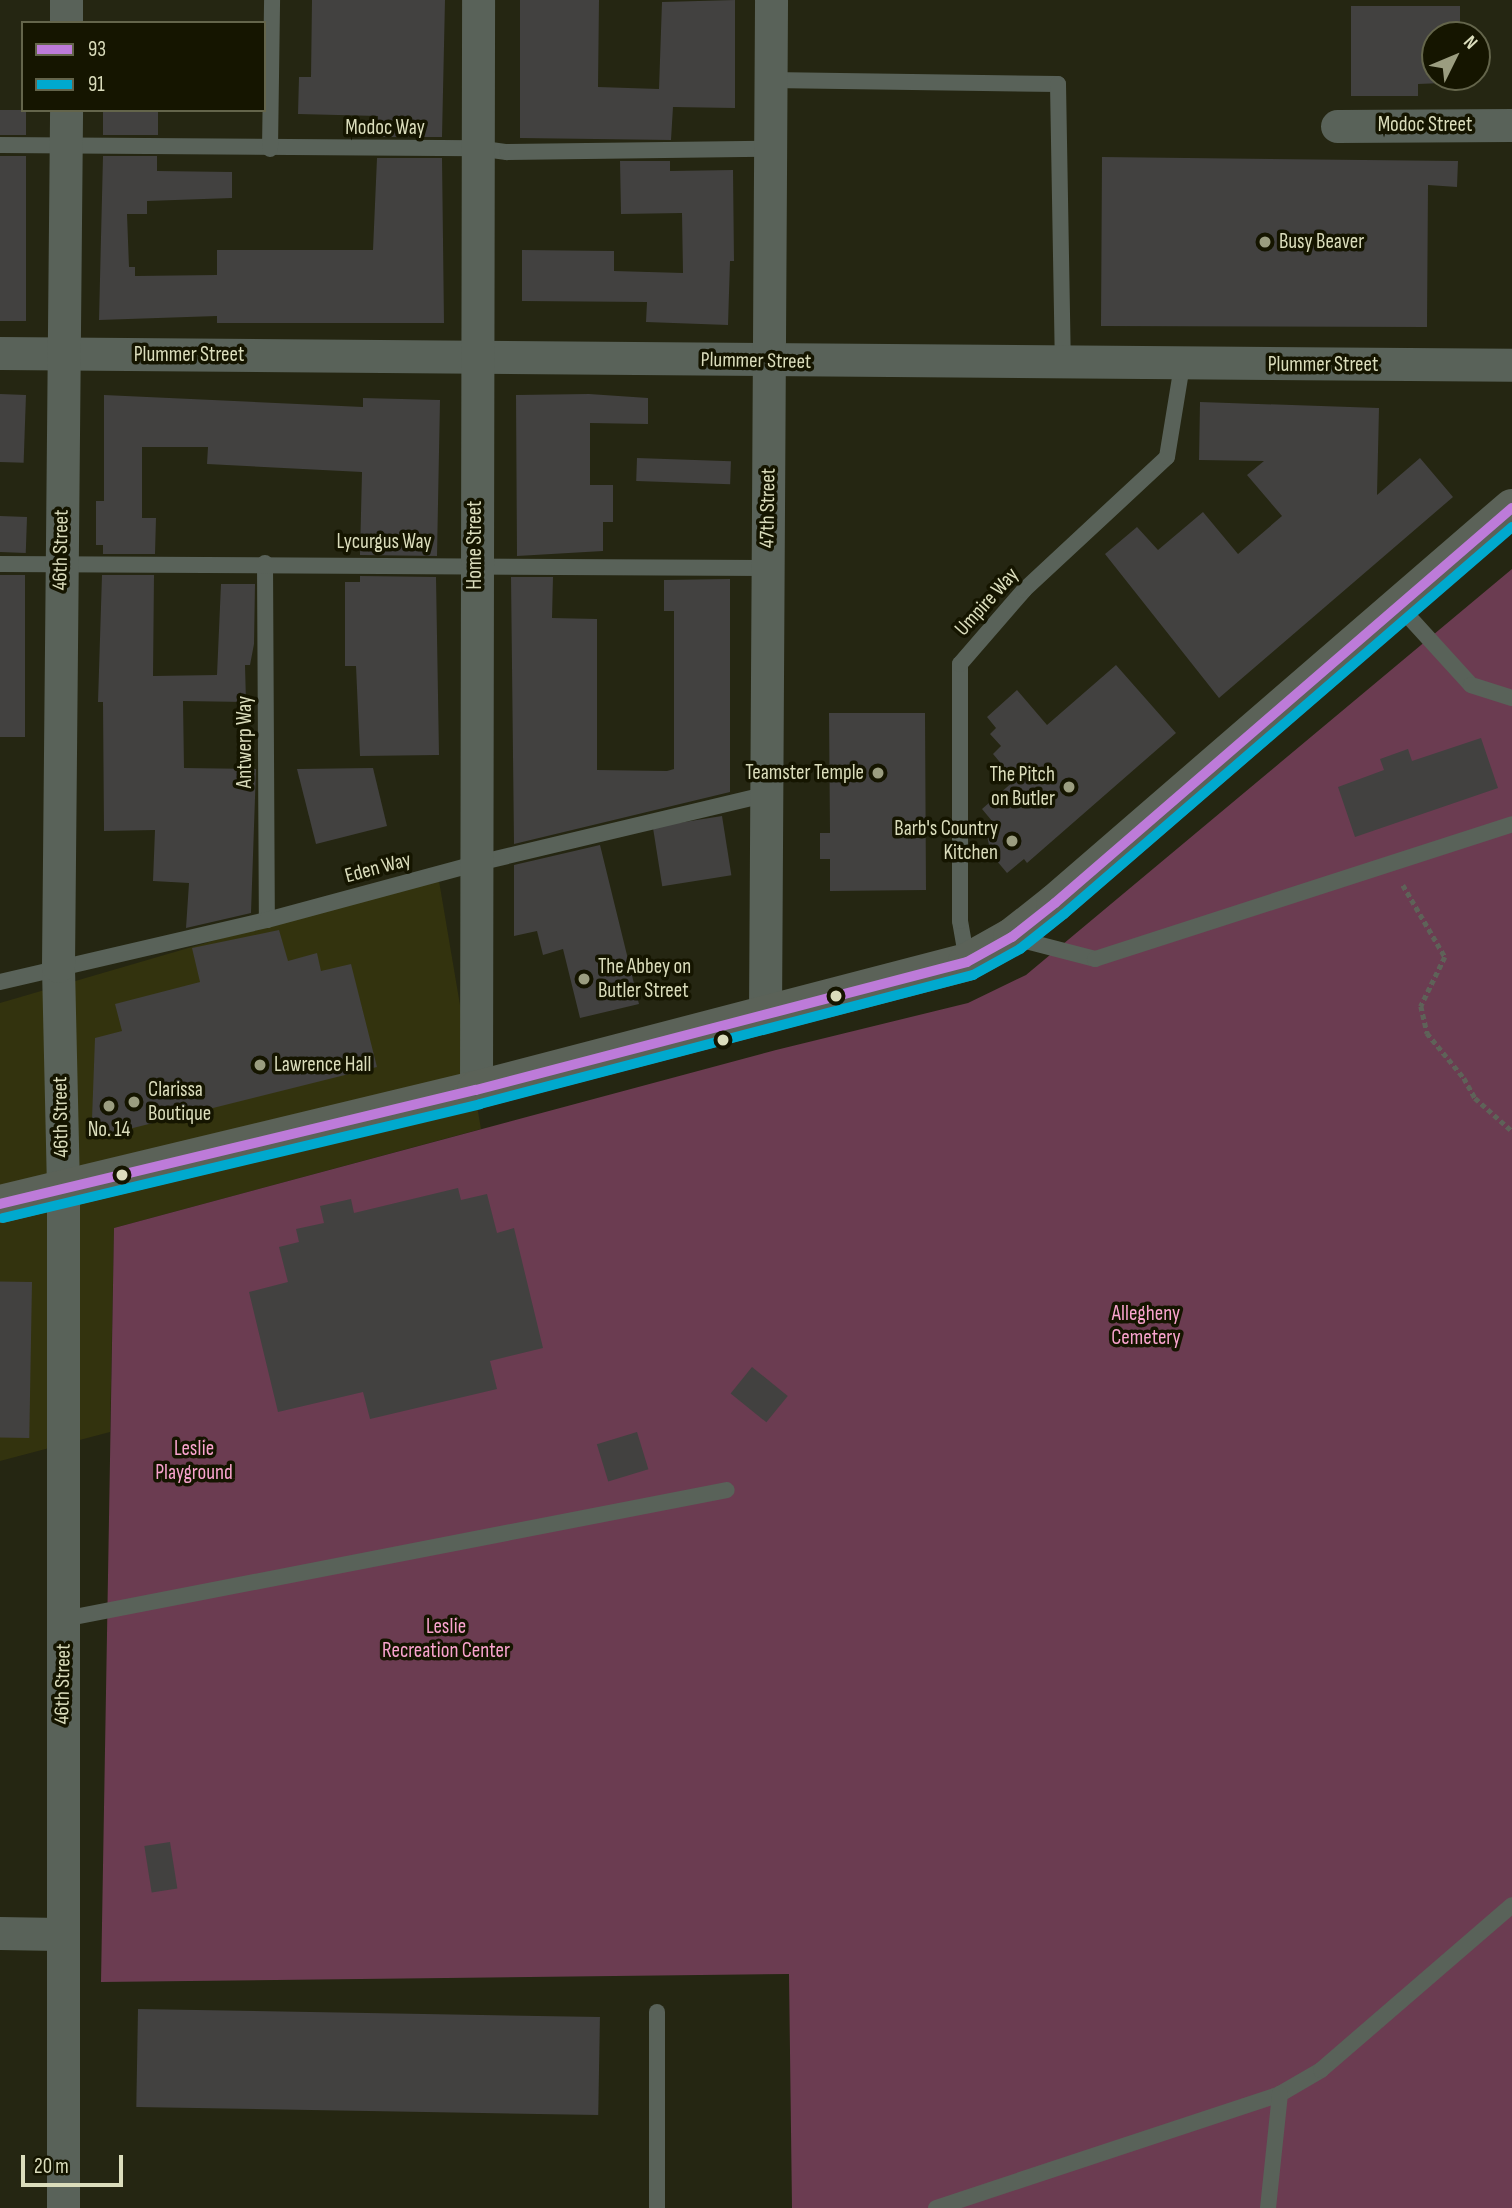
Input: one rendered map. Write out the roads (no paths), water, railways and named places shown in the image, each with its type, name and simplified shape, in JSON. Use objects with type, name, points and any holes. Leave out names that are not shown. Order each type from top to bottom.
[{"type":"main road","points":[[0,1204],[475,1090],[967,962],[1012,937],[1400,607],[1512,508]]},
{"type":"street","points":[[66,0],[66,21]]},
{"type":"street","name":"Home Street","points":[[475,1090],[474,563],[478,0]]},
{"type":"street","name":"47th Street","points":[[765,1016],[771,0]]},
{"type":"street","name":"46th Street","points":[[64,2208],[60,1934],[64,1619],[63,1188],[58,967],[66,112]]},
{"type":"street","name":"Modoc Street","points":[[1337,126],[1512,125]]},
{"type":"street","name":"Plummer Street","points":[[0,353],[1182,365],[1512,365]]},
{"type":"street","points":[[0,1933],[60,1934]]},
{"type":"lane","points":[[271,149],[272,0]]},
{"type":"lane","points":[[770,80],[1058,83],[1063,364]]},
{"type":"lane","name":"Modoc Way","points":[[0,145],[271,149],[477,148],[507,152],[770,149]]},
{"type":"lane","name":"Umpire Way","points":[[967,962],[960,921],[960,664],[1024,590],[1167,457],[1182,365]]},
{"type":"lane","name":"Antwerp Way","points":[[265,563],[267,920]]},
{"type":"lane","name":"Lycurgus Way","points":[[0,564],[474,563],[767,568]]},
{"type":"lane","points":[[1400,607],[1471,685],[1512,698]]},
{"type":"lane","name":"Eden Way","points":[[0,982],[267,920],[474,864],[767,794]]},
{"type":"lane","points":[[1012,937],[1095,959],[1512,824]]},
{"type":"lane","points":[[64,1619],[727,1490]]},
{"type":"lane","points":[[936,2208],[1280,2094],[1321,2070],[1512,1905]]},
{"type":"lane","points":[[657,2012],[657,2208]]},
{"type":"lane","points":[[1268,2208],[1280,2094]]},
{"type":"place","name":"Busy Beaver","points":[[1265,242]]},
{"type":"place","name":"Teamster Temple","points":[[878,773]]},
{"type":"place","name":"The Pitch on Butler","points":[[1069,787]]},
{"type":"place","name":"Barb's Country Kitchen","points":[[1012,841]]},
{"type":"place","name":"The Abbey on Butler Street","points":[[584,979]]},
{"type":"place","name":"Lawrence Hall","points":[[260,1065]]},
{"type":"place","name":"Clarissa Boutique","points":[[134,1102]]},
{"type":"place","name":"No. 14","points":[[109,1106]]},
{"type":"park label","name":"Allegheny Cemetery","points":[[1146,1326]]},
{"type":"park label","name":"Leslie Playground","points":[[194,1461]]},
{"type":"park label","name":"Leslie Recreation Center","points":[[446,1639]]}]
